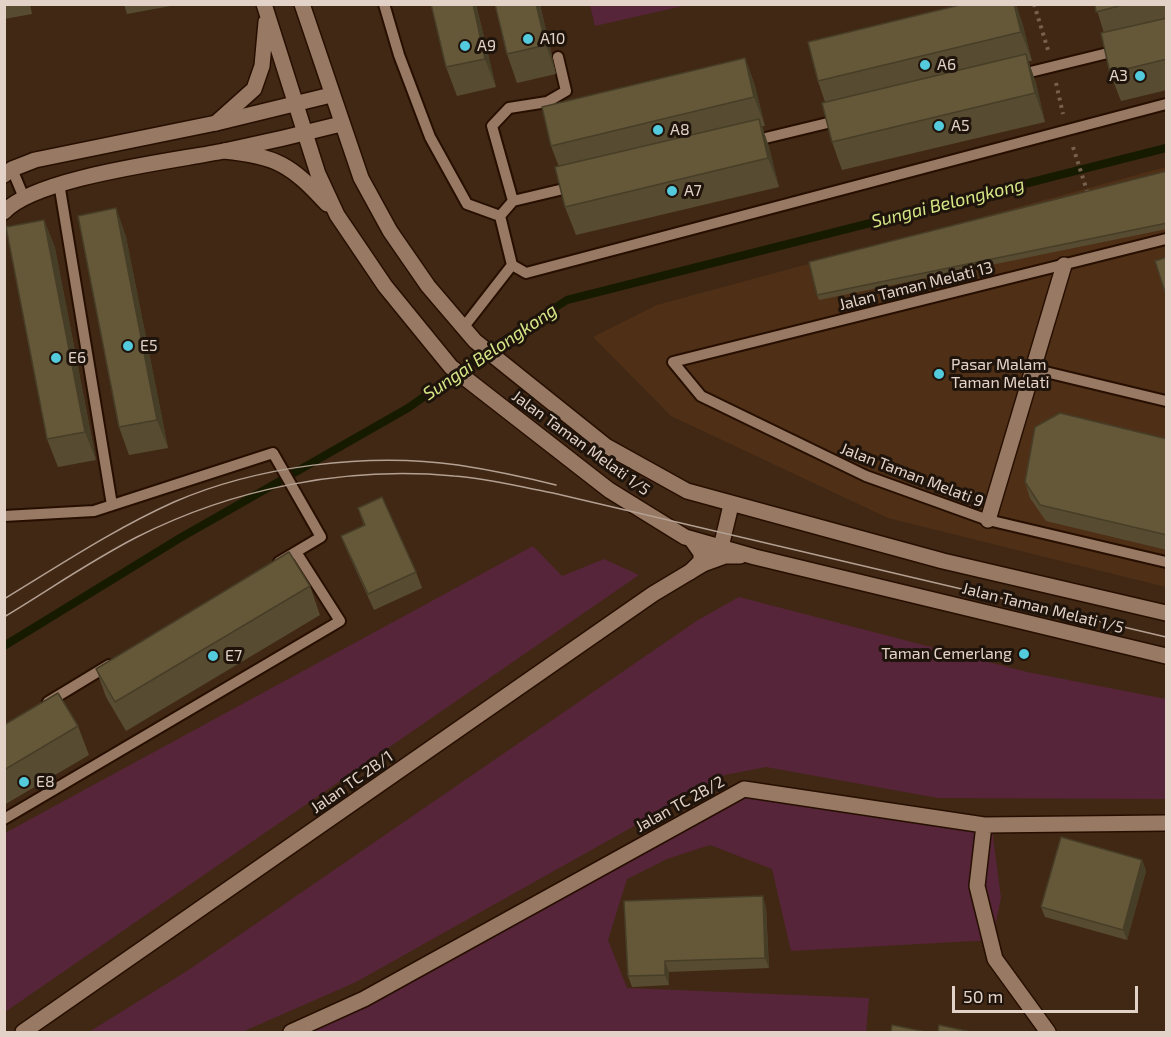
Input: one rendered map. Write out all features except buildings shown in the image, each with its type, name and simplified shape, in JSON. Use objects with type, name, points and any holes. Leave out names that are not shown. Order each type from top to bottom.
[{"type":"street","name":"Jalan Taman Melati 1/5","points":[[302,4],[361,178],[390,231],[428,286],[475,341],[499,363],[606,446],[687,492],[943,561],[1167,613]]},
{"type":"street","name":"Jalan Taman Melati 1/5","points":[[265,10],[318,174],[337,215],[385,286],[451,367],[609,490],[691,539],[755,557],[1167,656]]},
{"type":"street","points":[[216,123],[254,89],[262,66],[265,10]]},
{"type":"street","points":[[8,172],[35,160],[216,123],[331,95]]},
{"type":"street","points":[[4,212],[24,198],[59,183],[224,151],[341,124]]},
{"type":"street","points":[[224,151],[260,154],[286,165],[303,178],[337,215]]},
{"type":"street","points":[[988,520],[1064,265]]},
{"type":"street","points":[[696,568],[720,547],[731,505]]},
{"type":"street","points":[[691,539],[701,553],[696,568]]},
{"type":"street","points":[[696,568],[725,556],[755,557]]},
{"type":"street","name":"Jalan TC 2B/1","points":[[23,1032],[653,594],[696,568]]},
{"type":"street","name":"Jalan TC 2B/2","points":[[291,1032],[364,999],[744,789],[984,825],[1167,823]]},
{"type":"street","points":[[984,825],[977,886],[995,959],[1048,1032]]},
{"type":"lane","points":[[384,4],[399,55],[430,137],[467,204],[500,216]]},
{"type":"lane","points":[[1006,78],[1132,47]]},
{"type":"lane","points":[[513,201],[492,126],[509,108],[547,102],[566,91],[558,57]]},
{"type":"lane","points":[[500,216],[512,265],[525,273],[1167,104]]},
{"type":"lane","points":[[742,144],[857,116]]},
{"type":"lane","points":[[8,172],[24,198]]},
{"type":"lane","points":[[59,183],[112,505]]},
{"type":"lane","points":[[500,216],[513,201],[582,184]]},
{"type":"lane","name":"Jalan Taman Melati 13","points":[[673,362],[1167,239]]},
{"type":"lane","points":[[463,327],[512,265]]},
{"type":"lane","name":"Jalan Taman Melati 9","points":[[673,362],[701,396],[866,476],[988,520],[1167,562]]},
{"type":"lane","points":[[1034,369],[1167,401]]},
{"type":"lane","points":[[4,516],[94,511],[273,453],[321,537],[266,570]]},
{"type":"lane","points":[[4,819],[340,621],[296,552]]},
{"type":"lane","points":[[33,710],[122,657]]},
{"type":"path","points":[[1077,158],[1089,197]]},
{"type":"shaded area","points":[[590,4],[687,5],[595,26]]},
{"type":"shaded area","points":[[1166,167],[1166,587],[888,518],[671,416],[593,337],[657,305]]},
{"type":"shaded area","points":[[533,546],[562,576],[604,559],[639,575],[5,1012],[5,833]]},
{"type":"shaded area","points":[[739,597],[1027,672],[1166,699],[1166,799],[938,798],[766,767],[725,775],[356,982],[242,1032],[89,1032],[187,971],[698,620]]},
{"type":"shaded area","points":[[769,788],[991,822],[1001,898],[992,940],[791,951],[772,869],[710,845],[667,859],[627,879],[608,940],[627,988],[869,998],[866,1032],[304,1032],[723,806]]},
{"type":"waterway","name":"Sungai Belongkong","points":[[4,646],[180,538],[408,408],[503,341],[567,300],[1166,148]]},
{"type":"tram line","points":[[4,599],[109,536],[174,502],[241,479],[277,471],[350,462],[423,461],[483,469],[556,485]]},
{"type":"tram line","points":[[4,617],[120,546],[212,505],[291,484],[373,474],[413,474],[479,479],[553,493],[1166,637]]},
{"type":"place","name":"A10","points":[[528,39]]},
{"type":"place","name":"A9","points":[[465,46]]},
{"type":"place","name":"A6","points":[[925,65]]},
{"type":"place","name":"A3","points":[[1140,76]]},
{"type":"place","name":"A5","points":[[939,126]]},
{"type":"place","name":"A8","points":[[658,130]]},
{"type":"place","name":"A7","points":[[672,191]]},
{"type":"place","name":"E5","points":[[128,346]]},
{"type":"place","name":"E6","points":[[56,358]]},
{"type":"place","name":"Pasar Malam Taman Melati","points":[[939,374]]},
{"type":"place","name":"Taman Cemerlang","points":[[1024,654]]},
{"type":"place","name":"E7","points":[[213,656]]},
{"type":"place","name":"E8","points":[[24,782]]}]
